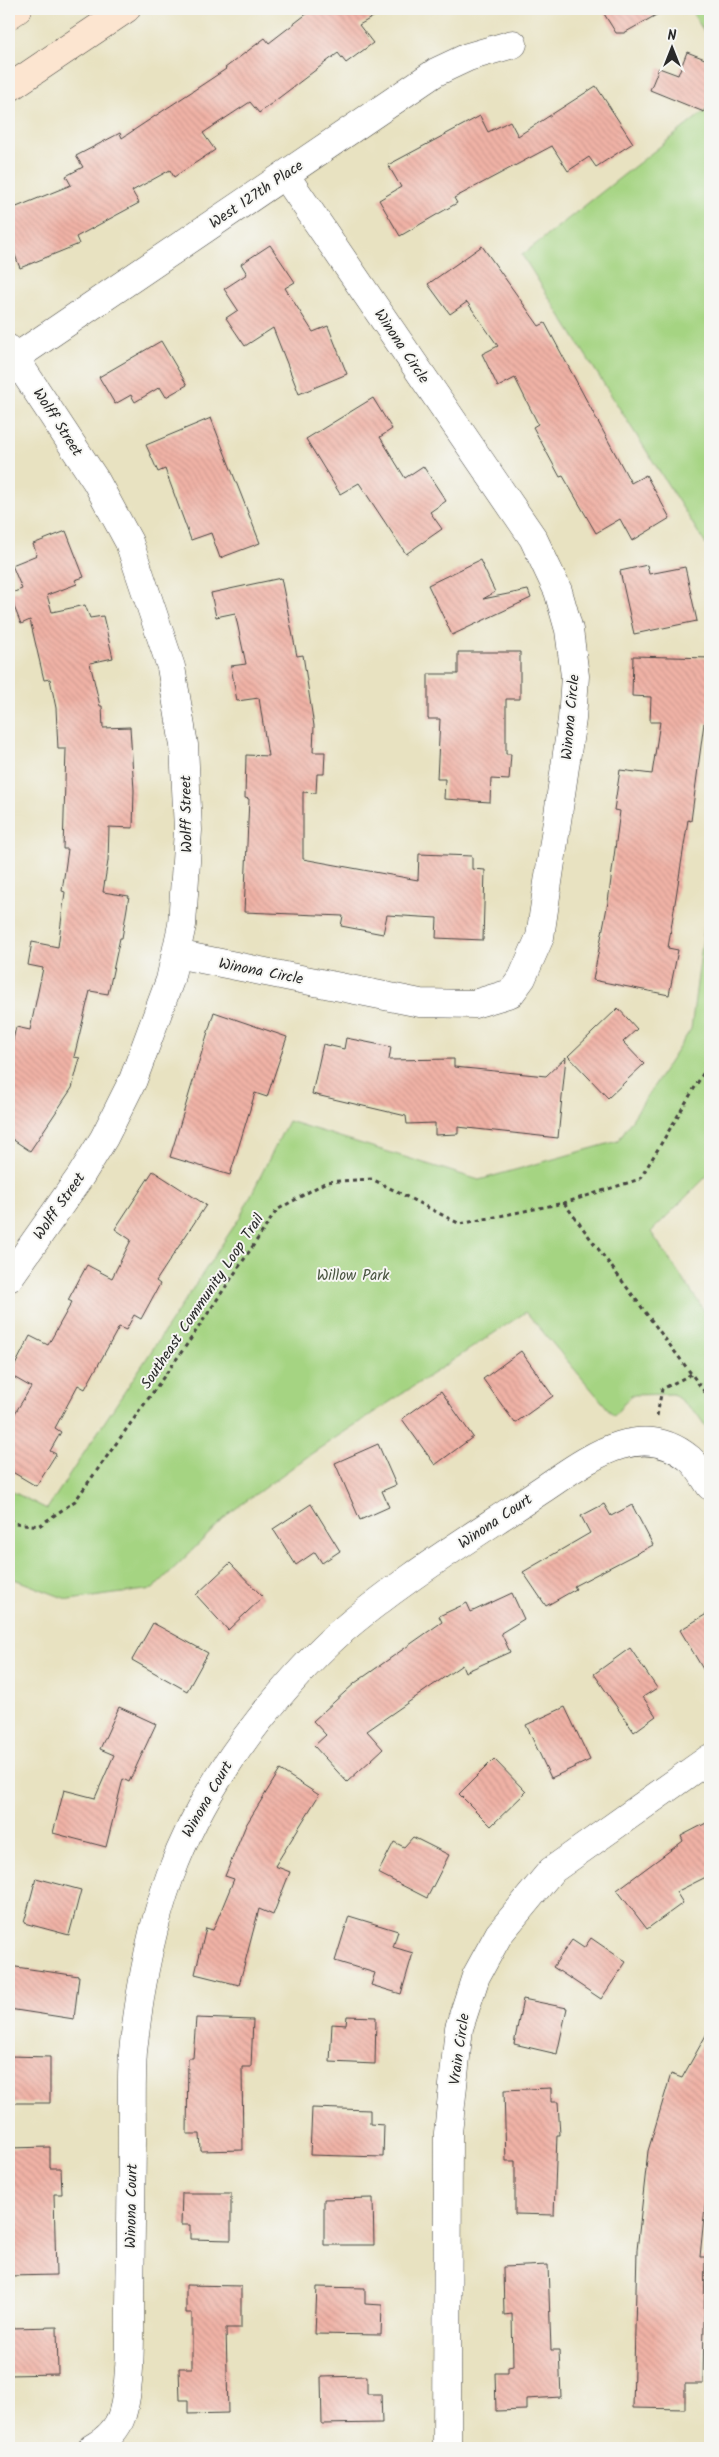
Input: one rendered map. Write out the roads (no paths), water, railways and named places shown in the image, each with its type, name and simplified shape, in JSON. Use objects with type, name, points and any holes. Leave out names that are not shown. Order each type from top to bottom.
[{"type":"main road","points":[[9,15],[18,9]]},
{"type":"main road","points":[[9,88],[126,9]]},
{"type":"street","name":"West 127th Place","points":[[11,357],[436,72],[468,57],[512,44]]},
{"type":"street","name":"Winona Circle","points":[[176,954],[420,1003],[474,1004],[511,993],[522,978],[540,937],[572,719],[575,676],[569,630],[558,591],[533,538],[285,175]]},
{"type":"street","name":"Wolff Street","points":[[9,1278],[80,1177],[104,1138],[133,1080],[170,980],[176,954],[182,925],[188,830],[184,745],[171,667],[129,542],[96,481],[11,357]]},
{"type":"street","name":"Winona Court","points":[[104,2446],[122,2417],[130,2340],[133,2055],[143,1982],[152,1931],[165,1886],[198,1809],[235,1751],[289,1683],[337,1635],[408,1580],[592,1456],[640,1441],[655,1431],[692,1461],[710,1486]]},
{"type":"street","name":"Vrain Circle","points":[[447,2448],[448,2133],[459,2028],[476,1976],[499,1934],[551,1871],[710,1758]]},
{"type":"park label","name":"Willow Park","points":[[353,1275]]}]
